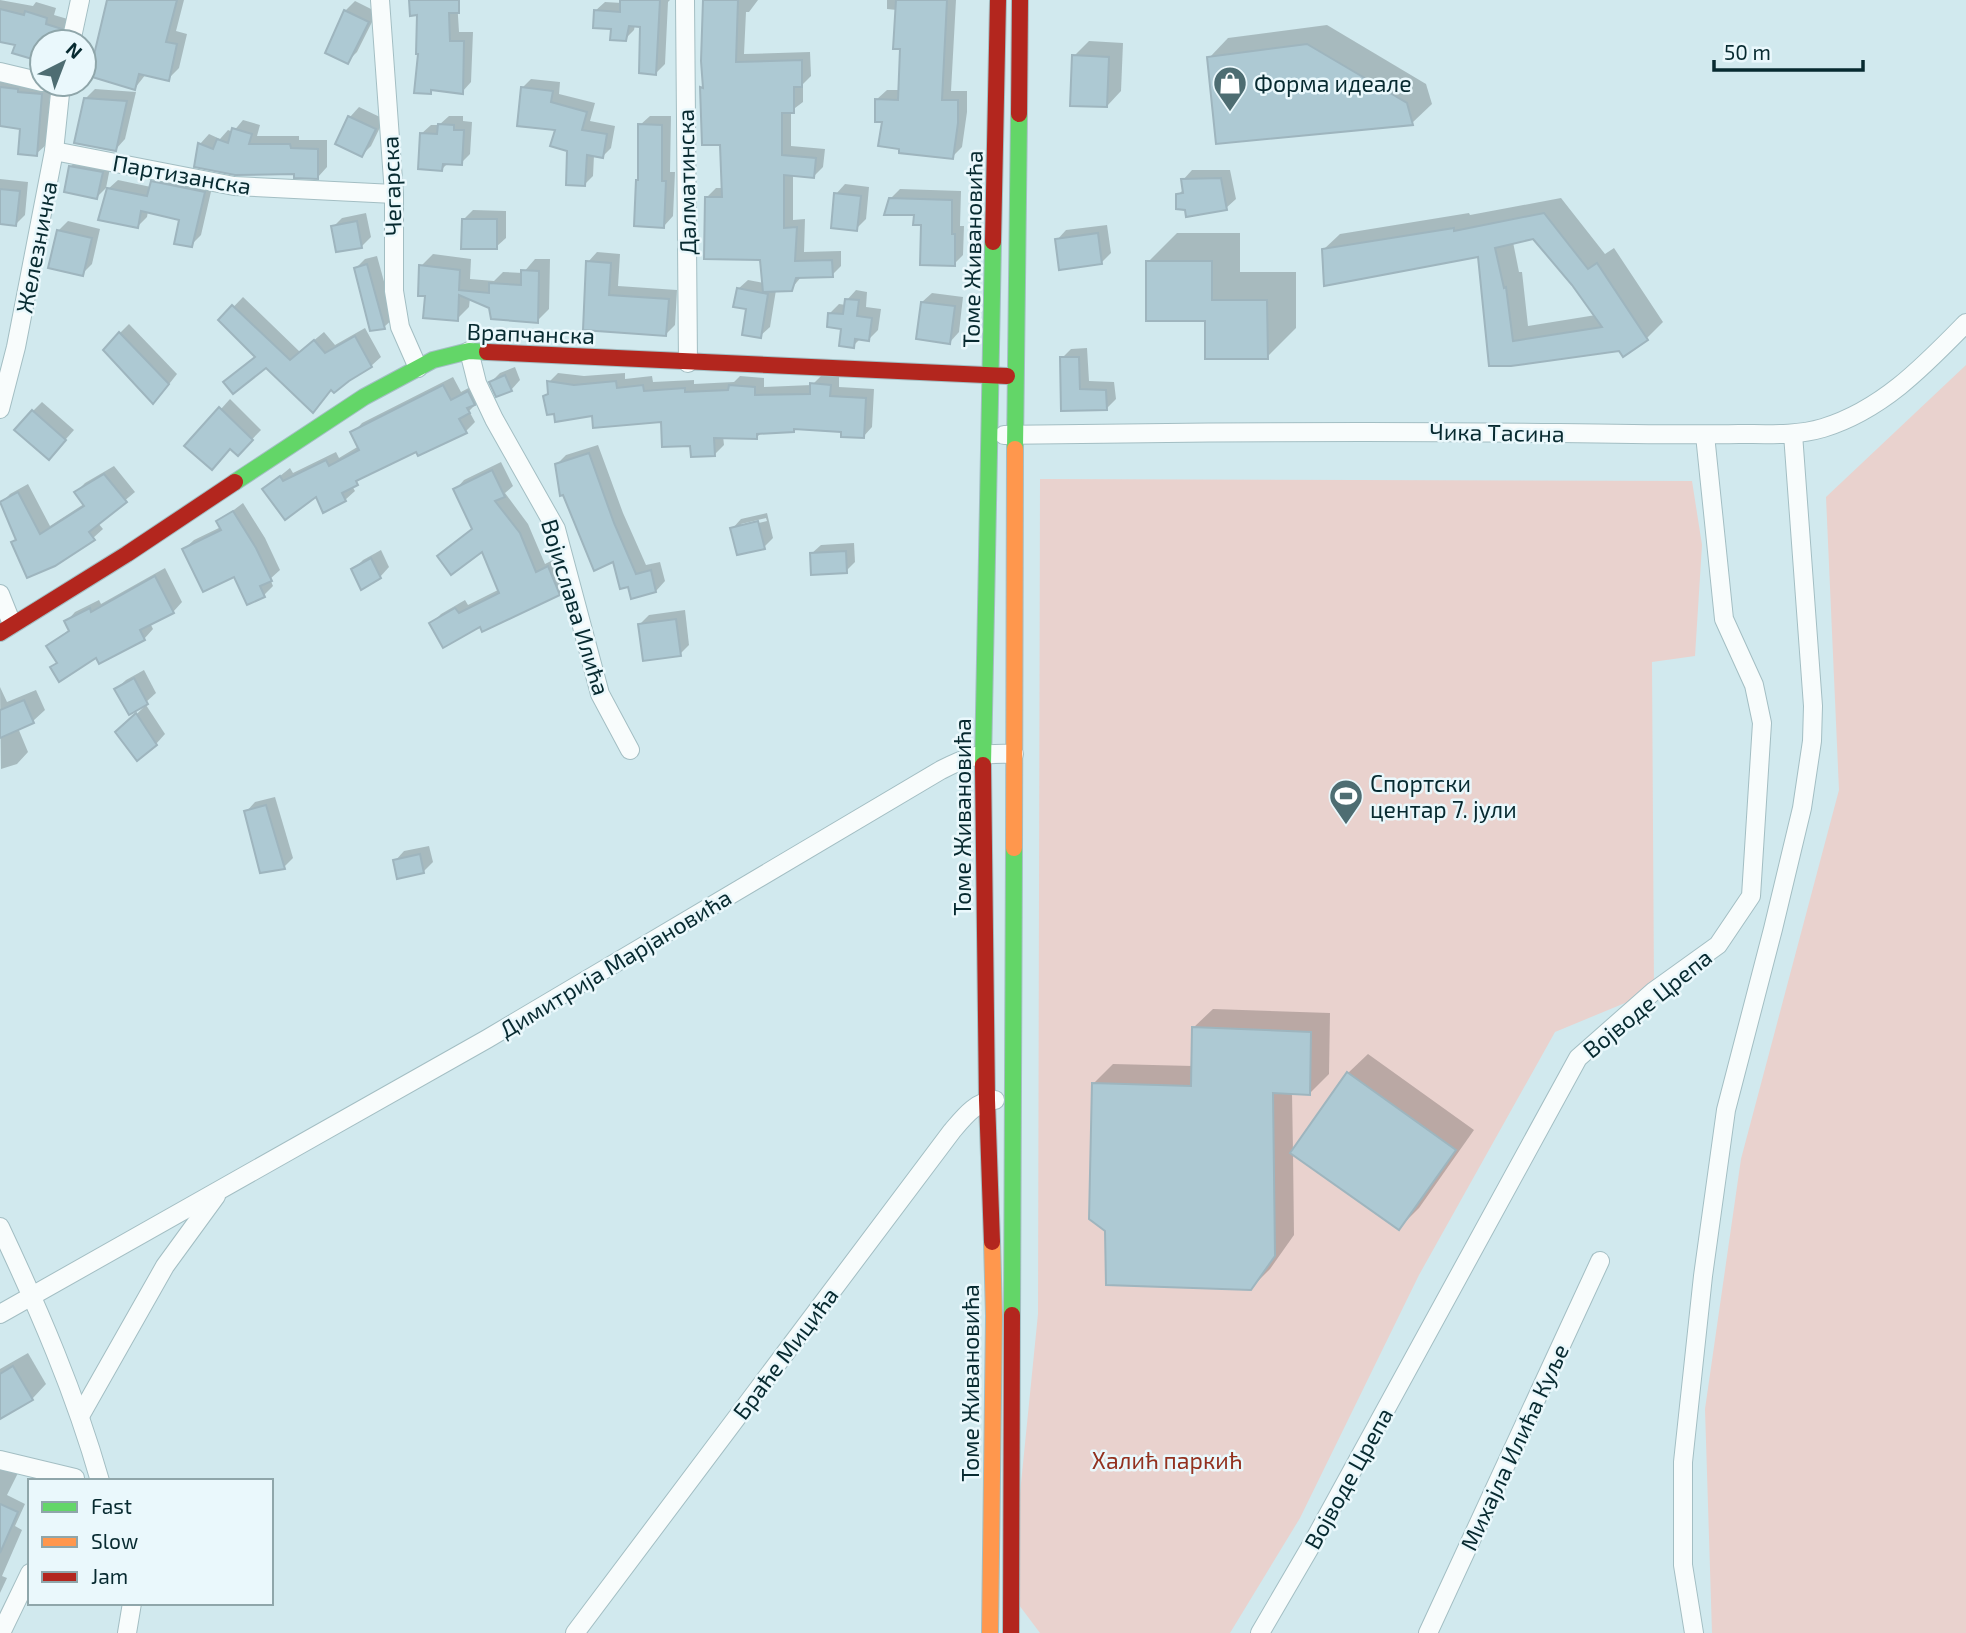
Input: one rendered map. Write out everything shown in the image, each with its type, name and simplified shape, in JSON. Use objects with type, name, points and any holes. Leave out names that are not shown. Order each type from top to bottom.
[{"type":"main road","name":"Томе Живановића","points":[[990,1633],[994,1316],[987,1100],[983,753],[998,0]]},
{"type":"main road","name":"Томе Живановића","points":[[1011,1633],[1015,376],[1020,0]]},
{"type":"main road","name":"Врапчанска","points":[[6,629],[127,554],[365,397],[418,368],[450,355],[469,351],[1015,376]]},
{"type":"street","points":[[74,28],[80,0]]},
{"type":"street","name":"Чегарска","points":[[380,0],[394,194],[394,291],[397,315],[418,368]]},
{"type":"street","name":"Далматинска","points":[[685,0],[688,363]]},
{"type":"street","points":[[0,72],[28,79]]},
{"type":"street","name":"Железничка","points":[[0,409],[16,347],[54,151],[56,98]]},
{"type":"street","name":"Партизанска","points":[[54,151],[234,187],[394,194]]},
{"type":"street","name":"Чика Тасина","points":[[990,435],[1387,431],[1793,434],[1823,428],[1868,408],[1892,393],[1966,323]]},
{"type":"street","name":"Војислава Илића","points":[[469,351],[477,383],[494,419],[556,529],[600,694],[630,750]]},
{"type":"street","points":[[1694,1633],[1683,1565],[1684,1462],[1703,1276],[1726,1110],[1802,808],[1812,741],[1813,706],[1793,434]]},
{"type":"street","name":"Војводе Црепа","points":[[1259,1633],[1312,1544],[1578,1058],[1654,991],[1718,945],[1751,896],[1762,723],[1754,685],[1724,619],[1705,435]]},
{"type":"street","points":[[0,594],[6,629]]},
{"type":"street","name":"Димитрија Марјановића","points":[[0,1314],[488,1039],[941,770],[983,753],[1014,754]]},
{"type":"street","points":[[987,1100],[1013,1098]]},
{"type":"street","name":"Браће Мицића","points":[[575,1633],[952,1131],[973,1108],[987,1100]]},
{"type":"street","name":"Димитрија Марјановића","points":[[80,1416],[165,1266],[220,1190]]},
{"type":"street","points":[[0,1227],[33,1296],[80,1416],[99,1479]]},
{"type":"street","name":"Михајла Илића Куље","points":[[1428,1633],[1600,1261]]},
{"type":"street","points":[[0,1460],[75,1479],[90,1447]]},
{"type":"street","points":[[1,1633],[28,1577]]},
{"type":"street","points":[[127,1633],[132,1605]]},
{"type":"green space","points":[[1966,365],[1966,1633],[1712,1633],[1705,1409],[1741,1159],[1839,790],[1826,497]]},
{"type":"green space","name":"Спортски центар 7. јули","points":[[1040,479],[1692,481],[1702,545],[1695,656],[1652,662],[1654,991],[1555,1032],[1419,1275],[1300,1518],[1230,1633],[1040,1633],[1010,1593],[1038,1314]]},
{"type":"building","points":[[107,0],[177,0],[166,42],[177,44],[169,81],[139,74],[135,90],[98,79],[98,38]]},
{"type":"building","points":[[409,0],[459,0],[459,13],[449,13],[450,41],[464,41],[463,94],[431,90],[431,94],[414,93],[418,54],[417,15],[410,16]]},
{"type":"building","points":[[620,0],[660,0],[656,75],[639,73],[640,27],[629,26],[626,41],[610,40],[611,29],[593,28],[594,10],[620,12]]},
{"type":"building","points":[[703,0],[738,0],[736,62],[802,60],[802,87],[794,87],[794,113],[782,113],[782,155],[816,158],[814,178],[784,175],[784,228],[797,227],[795,261],[832,260],[833,277],[796,278],[792,291],[763,292],[760,260],[704,259],[705,197],[722,197],[720,145],[702,145],[700,87],[703,88]]},
{"type":"building","points":[[896,0],[947,0],[942,100],[958,100],[953,159],[899,153],[899,149],[878,146],[882,122],[875,122],[875,99],[898,100],[900,49],[893,49]]},
{"type":"building","points":[[0,9],[24,15],[25,11],[47,18],[46,24],[59,28],[28,28],[28,58],[12,53],[15,45],[0,42]]},
{"type":"building","points":[[344,10],[369,22],[348,64],[325,53]]},
{"type":"building","points":[[1307,44],[1407,103],[1413,125],[1216,144],[1207,57]]},
{"type":"building","points":[[1072,55],[1109,57],[1107,107],[1070,106]]},
{"type":"building","points":[[0,87],[28,93],[28,98],[42,98],[37,156],[18,154],[20,129],[0,126]]},
{"type":"building","points":[[521,87],[553,91],[551,102],[587,112],[582,130],[607,134],[603,158],[587,155],[585,186],[566,185],[567,151],[550,146],[555,130],[517,126]]},
{"type":"building","points":[[84,98],[127,101],[116,151],[74,143]]},
{"type":"building","points":[[348,116],[376,129],[362,157],[335,144]]},
{"type":"building","points":[[438,124],[454,125],[454,130],[464,130],[462,165],[443,164],[442,171],[418,169],[420,133],[437,134]]},
{"type":"building","points":[[638,124],[662,125],[662,181],[666,181],[664,228],[634,226],[638,180]]},
{"type":"building","points":[[232,128],[252,134],[249,144],[290,144],[291,148],[318,149],[318,179],[294,178],[294,174],[235,175],[194,167],[198,143],[213,149],[217,139],[228,143]]},
{"type":"building","points":[[69,166],[103,172],[97,199],[64,192]]},
{"type":"building","points":[[1221,178],[1227,210],[1186,217],[1185,210],[1176,209],[1176,194],[1183,193],[1181,179]]},
{"type":"building","points":[[151,181],[205,192],[192,247],[174,244],[179,220],[141,211],[138,228],[98,220],[107,188],[147,196]]},
{"type":"building","points":[[0,189],[20,191],[16,226],[0,224]]},
{"type":"building","points":[[834,193],[861,196],[857,231],[831,228]]},
{"type":"building","points":[[889,198],[952,200],[955,266],[920,265],[921,225],[913,225],[914,215],[884,215]]},
{"type":"building","points":[[1544,213],[1588,269],[1597,263],[1648,340],[1623,357],[1619,351],[1511,366],[1489,366],[1478,257],[1324,286],[1322,249],[1454,228],[1454,231]],"holes":[[[1533,239],[1572,285],[1602,327],[1513,341],[1506,287],[1504,288],[1495,248]]]},
{"type":"building","points":[[462,219],[497,219],[497,249],[461,249]]},
{"type":"building","points":[[357,221],[362,248],[336,252],[331,226]]},
{"type":"building","points":[[57,230],[92,238],[83,276],[48,268]]},
{"type":"building","points":[[1098,233],[1102,264],[1059,270],[1055,239]]},
{"type":"building","points":[[586,261],[611,263],[609,295],[669,299],[666,336],[583,330]]},
{"type":"building","points":[[1146,261],[1212,261],[1212,300],[1267,300],[1268,359],[1205,359],[1205,321],[1146,321]]},
{"type":"building","points":[[367,264],[385,329],[370,331],[354,268]]},
{"type":"building","points":[[419,265],[460,270],[459,290],[489,293],[489,283],[521,285],[521,270],[539,271],[538,323],[491,319],[489,308],[459,295],[458,321],[423,318],[425,296],[418,296]]},
{"type":"building","points":[[737,288],[768,294],[761,338],[742,335],[746,309],[733,307]]},
{"type":"building","points":[[845,299],[859,300],[857,316],[872,318],[869,341],[855,339],[854,348],[839,346],[841,329],[827,327],[828,313],[843,314]]},
{"type":"building","points":[[921,302],[955,306],[950,344],[916,339]]},
{"type":"building","points":[[232,305],[290,360],[314,340],[325,353],[355,336],[372,367],[334,393],[331,390],[313,413],[266,368],[233,394],[223,382],[255,357],[218,320]]},
{"type":"building","points":[[119,332],[169,384],[153,404],[103,350]]},
{"type":"building","points":[[1060,357],[1079,357],[1080,389],[1106,390],[1107,410],[1061,411]]},
{"type":"building","points":[[505,375],[512,391],[496,397],[489,382]]},
{"type":"building","points":[[547,381],[574,385],[616,381],[617,388],[643,385],[644,391],[685,388],[685,392],[728,390],[729,385],[755,387],[755,395],[810,394],[810,383],[831,385],[830,396],[866,398],[864,438],[841,437],[841,432],[794,429],[794,432],[757,434],[757,439],[714,438],[715,456],[691,457],[690,446],[662,447],[661,422],[593,428],[592,416],[555,422],[554,414],[547,415],[543,396],[548,394]]},
{"type":"building","points":[[443,385],[451,400],[468,391],[475,405],[467,408],[470,413],[459,419],[467,433],[418,456],[416,452],[356,481],[358,485],[342,493],[346,501],[323,513],[316,497],[285,520],[262,489],[280,476],[283,481],[326,460],[329,466],[359,450],[350,432]]},
{"type":"building","points":[[219,407],[253,440],[238,456],[230,449],[212,470],[184,446]]},
{"type":"building","points":[[32,410],[66,440],[49,460],[14,430]]},
{"type":"building","points":[[589,453],[636,574],[651,570],[656,592],[631,599],[628,587],[620,589],[613,562],[594,571],[563,495],[560,496],[555,464]]},
{"type":"building","points":[[492,470],[505,497],[495,501],[520,533],[536,572],[548,566],[560,595],[482,632],[480,627],[443,648],[429,623],[455,608],[459,613],[499,593],[482,552],[451,575],[437,556],[472,529],[453,489]]},
{"type":"building","points":[[104,474],[127,502],[89,532],[95,540],[55,566],[27,578],[11,542],[16,540],[0,502],[18,492],[40,534],[84,506],[74,492]]},
{"type":"building","points":[[233,511],[272,581],[260,586],[265,597],[247,605],[234,577],[203,592],[182,549],[221,530],[216,521]]},
{"type":"building","points":[[758,521],[765,549],[737,555],[730,528]]},
{"type":"building","points":[[846,551],[847,573],[811,575],[810,553]]},
{"type":"building","points":[[371,558],[381,578],[361,590],[351,569]]},
{"type":"building","points":[[155,576],[174,613],[140,630],[145,640],[99,664],[96,658],[59,682],[50,667],[57,663],[46,646],[69,631],[64,621],[90,608],[91,612]]},
{"type":"building","points":[[676,619],[681,656],[643,661],[638,624]]},
{"type":"building","points":[[134,678],[148,704],[129,715],[114,689]]},
{"type":"building","points":[[24,700],[34,723],[0,738],[0,710]]},
{"type":"building","points":[[136,713],[157,745],[137,761],[115,732]]},
{"type":"building","points":[[266,805],[285,869],[260,873],[244,811]]},
{"type":"building","points":[[420,854],[424,873],[397,879],[393,860]]},
{"type":"building","points":[[1192,1027],[1311,1032],[1310,1095],[1273,1093],[1275,1256],[1251,1290],[1106,1285],[1105,1231],[1089,1219],[1092,1083],[1191,1086]]},
{"type":"building","points":[[1347,1072],[1456,1150],[1399,1230],[1290,1153]]},
{"type":"building","points":[[13,1366],[33,1400],[0,1419],[0,1374]]},
{"type":"building","points":[[0,1504],[18,1512],[0,1553]]},
{"type":"traffic: fast","points":[[1015,449],[1019,114]]},
{"type":"traffic: fast","points":[[983,765],[993,242]]},
{"type":"traffic: fast","points":[[235,482],[364,397],[433,360],[469,351],[487,352]]},
{"type":"traffic: fast","points":[[1012,1315],[1014,848]]},
{"type":"traffic: slow","points":[[1014,848],[1015,449]]},
{"type":"traffic: slow","points":[[990,1633],[994,1316],[992,1242]]},
{"type":"traffic: jam","points":[[993,242],[998,0]]},
{"type":"traffic: jam","points":[[1019,114],[1020,0]]},
{"type":"traffic: jam","points":[[487,352],[1007,376]]},
{"type":"traffic: jam","points":[[0,633],[127,554],[235,482]]},
{"type":"traffic: jam","points":[[983,765],[987,1100],[992,1242]]},
{"type":"traffic: jam","points":[[1011,1633],[1012,1315]]},
{"type":"place","name":"Форма идеале","points":[[1230,113]]},
{"type":"place","name":"Спортски центар 7. јули","points":[[1346,826]]},
{"type":"park label","name":"Халић паркић","points":[[1167,1460]]}]
